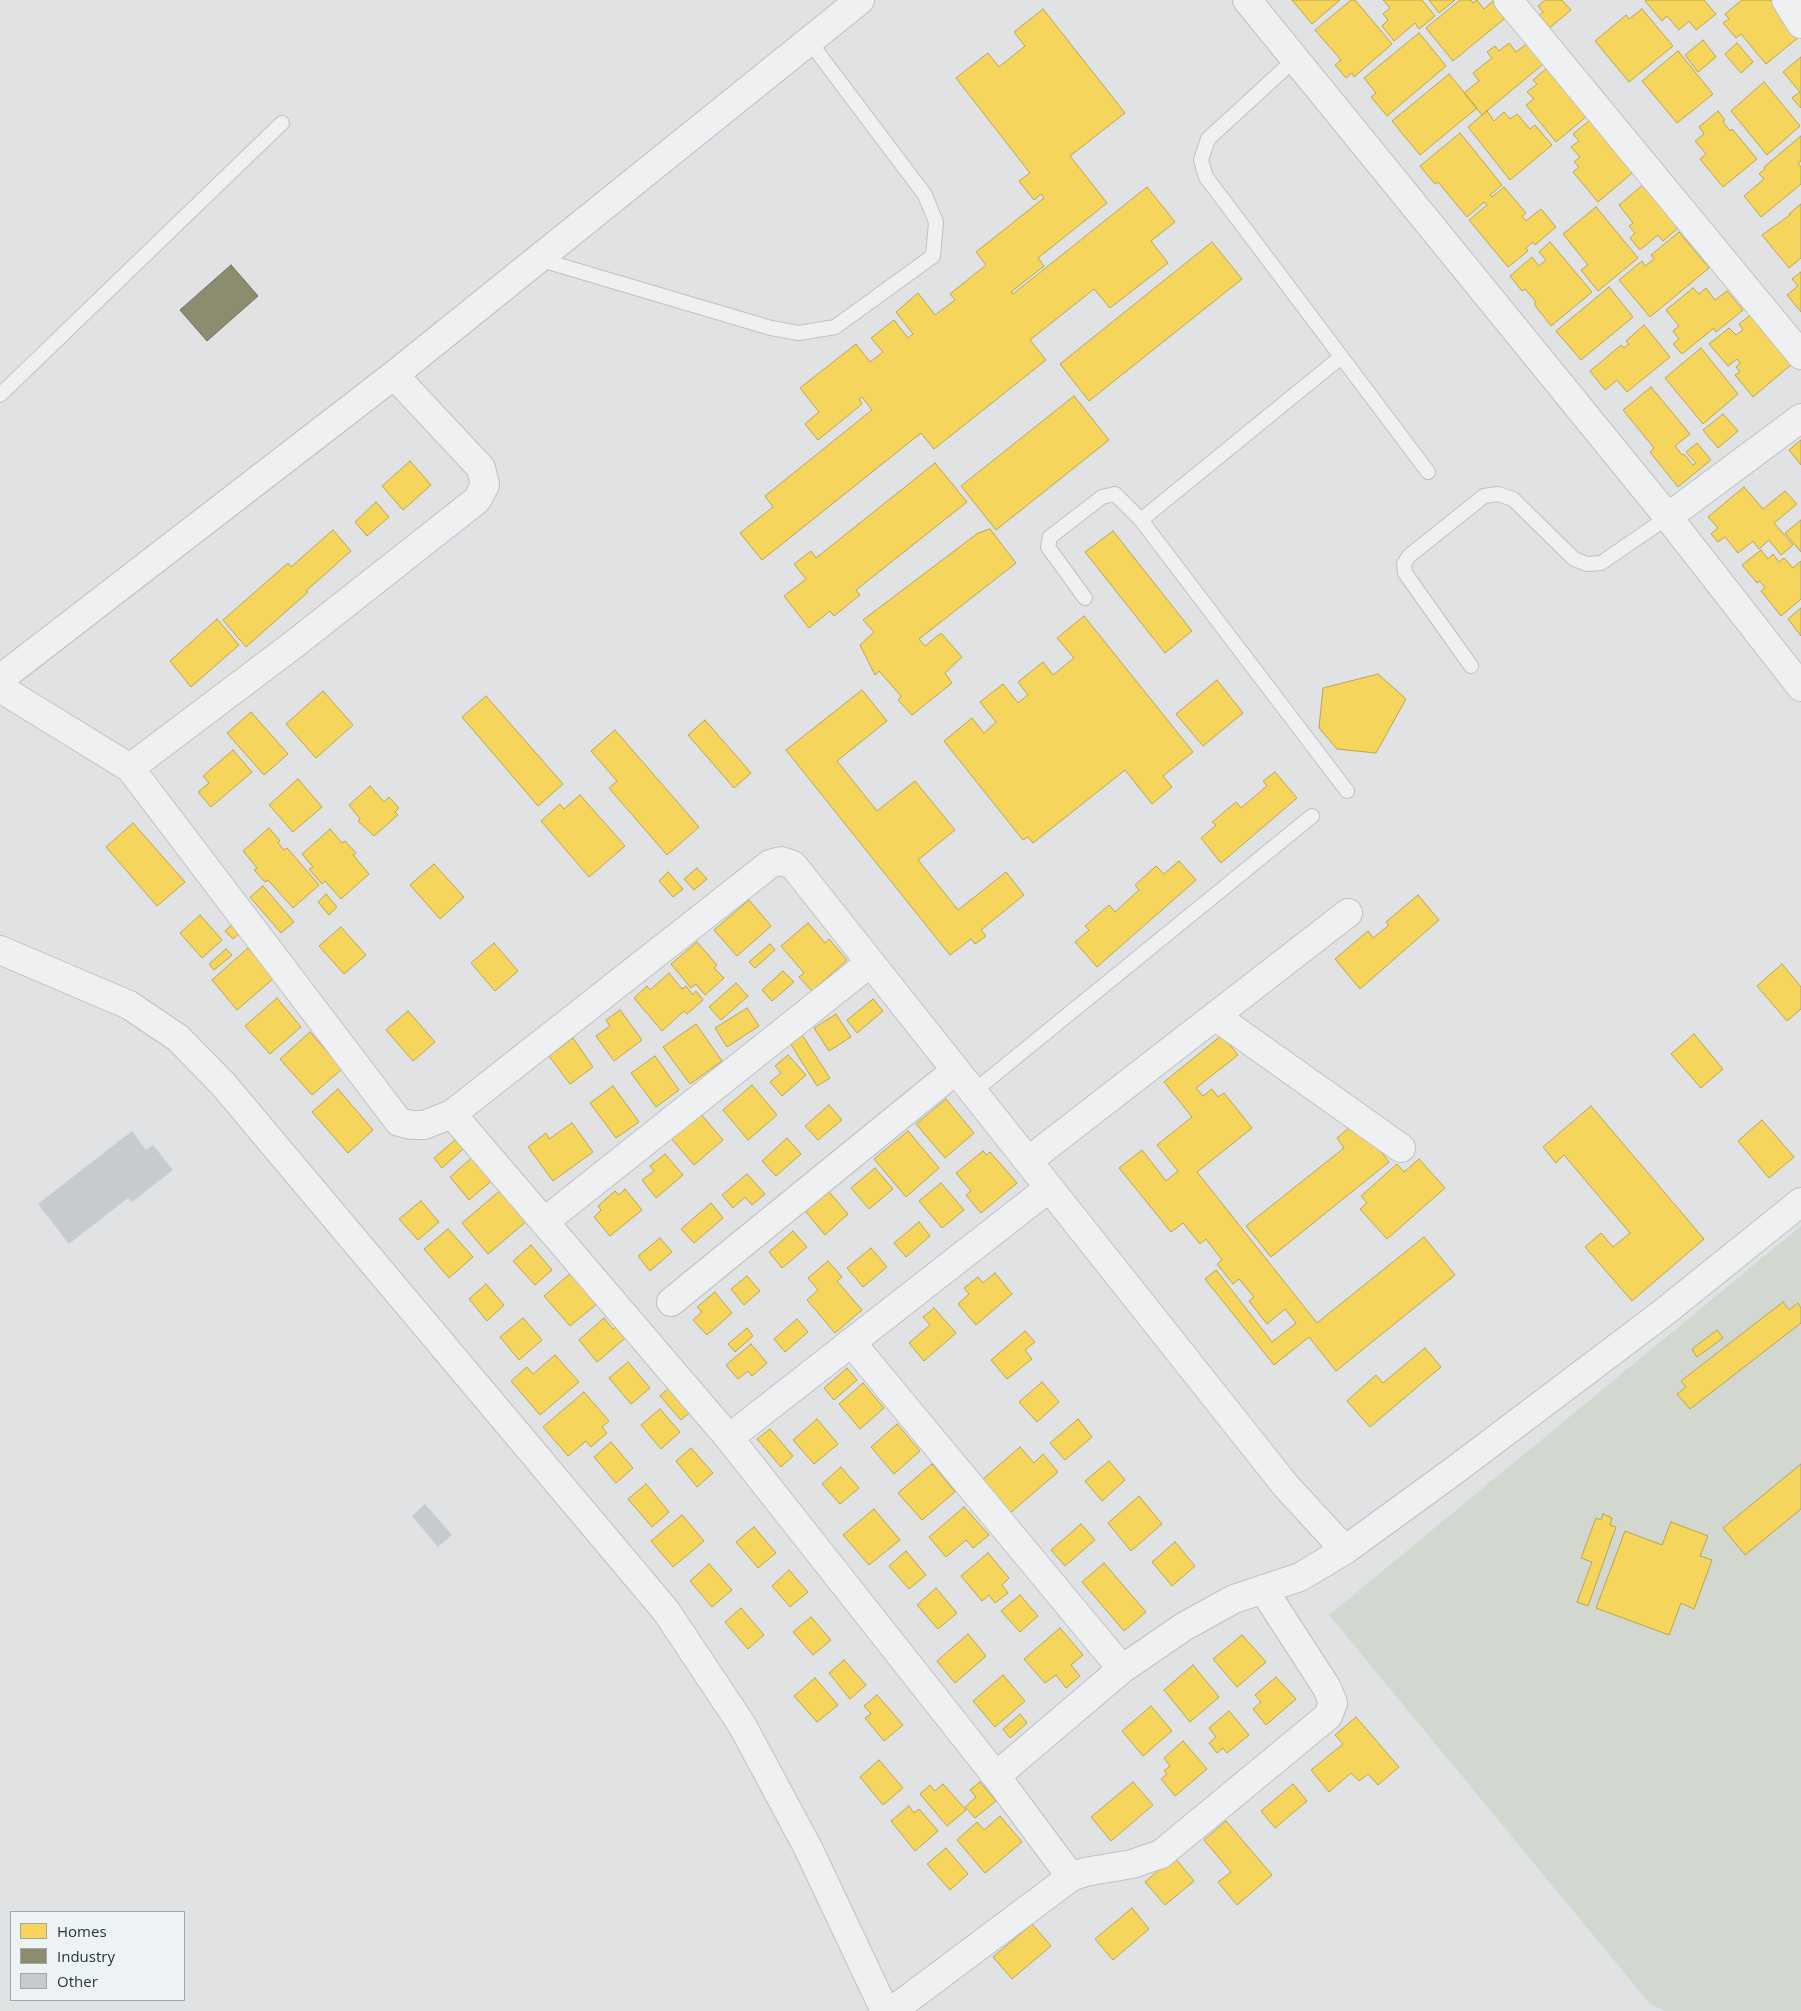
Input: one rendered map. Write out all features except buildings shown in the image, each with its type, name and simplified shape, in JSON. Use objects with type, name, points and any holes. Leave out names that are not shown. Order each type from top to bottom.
[{"type":"street","points":[[0,679],[394,375],[860,0]]},
{"type":"street","points":[[1247,0],[1668,517],[1801,686]]},
{"type":"street","points":[[1508,0],[1801,355]]},
{"type":"street","points":[[1786,0],[1801,24]]},
{"type":"street","points":[[130,768],[292,645],[477,500],[485,485],[481,468],[394,375]]},
{"type":"street","points":[[1668,517],[1801,418]]},
{"type":"street","points":[[0,688],[130,768],[399,1122],[410,1126],[424,1125],[452,1114],[770,864],[781,861],[793,866],[1286,1486],[1345,1550]]},
{"type":"street","points":[[1028,1161],[1348,913]]},
{"type":"street","points":[[0,950],[128,1005],[178,1038],[223,1084],[666,1611],[742,1725],[808,1848],[885,2011]]},
{"type":"street","points":[[544,1222],[870,963]]},
{"type":"street","points":[[1215,1016],[1401,1148]]},
{"type":"street","points":[[671,1302],[956,1070]]},
{"type":"street","points":[[452,1114],[729,1438],[996,1776],[1071,1877]]},
{"type":"street","points":[[729,1438],[1049,1188]]},
{"type":"street","points":[[996,1776],[1122,1670],[1185,1626],[1234,1598],[1300,1577],[1345,1550],[1455,1470],[1655,1319],[1801,1202]]},
{"type":"street","points":[[851,1342],[1122,1670]]},
{"type":"street","points":[[892,2011],[1071,1877],[1084,1872],[1132,1864],[1161,1854],[1328,1716],[1333,1703],[1327,1688],[1262,1590]]},
{"type":"lane","points":[[538,260],[771,328],[799,333],[836,327],[933,256],[936,222],[925,195],[809,41]]},
{"type":"lane","points":[[1295,59],[1208,139],[1201,160],[1206,177],[1428,472]]},
{"type":"lane","points":[[0,395],[282,123]]},
{"type":"lane","points":[[1141,520],[1341,356]]},
{"type":"lane","points":[[1085,598],[1048,547],[1050,537],[1102,497],[1115,494],[1141,520],[1348,792]]},
{"type":"lane","points":[[1471,666],[1405,573],[1404,564],[1409,556],[1484,496],[1498,494],[1513,499],[1574,559],[1587,564],[1601,563],[1668,517]]},
{"type":"lane","points":[[973,1092],[1312,816]]},
{"type":"shaded area","points":[[1801,1226],[1801,2011],[1665,2011],[1650,2004],[1329,1615]]}]
